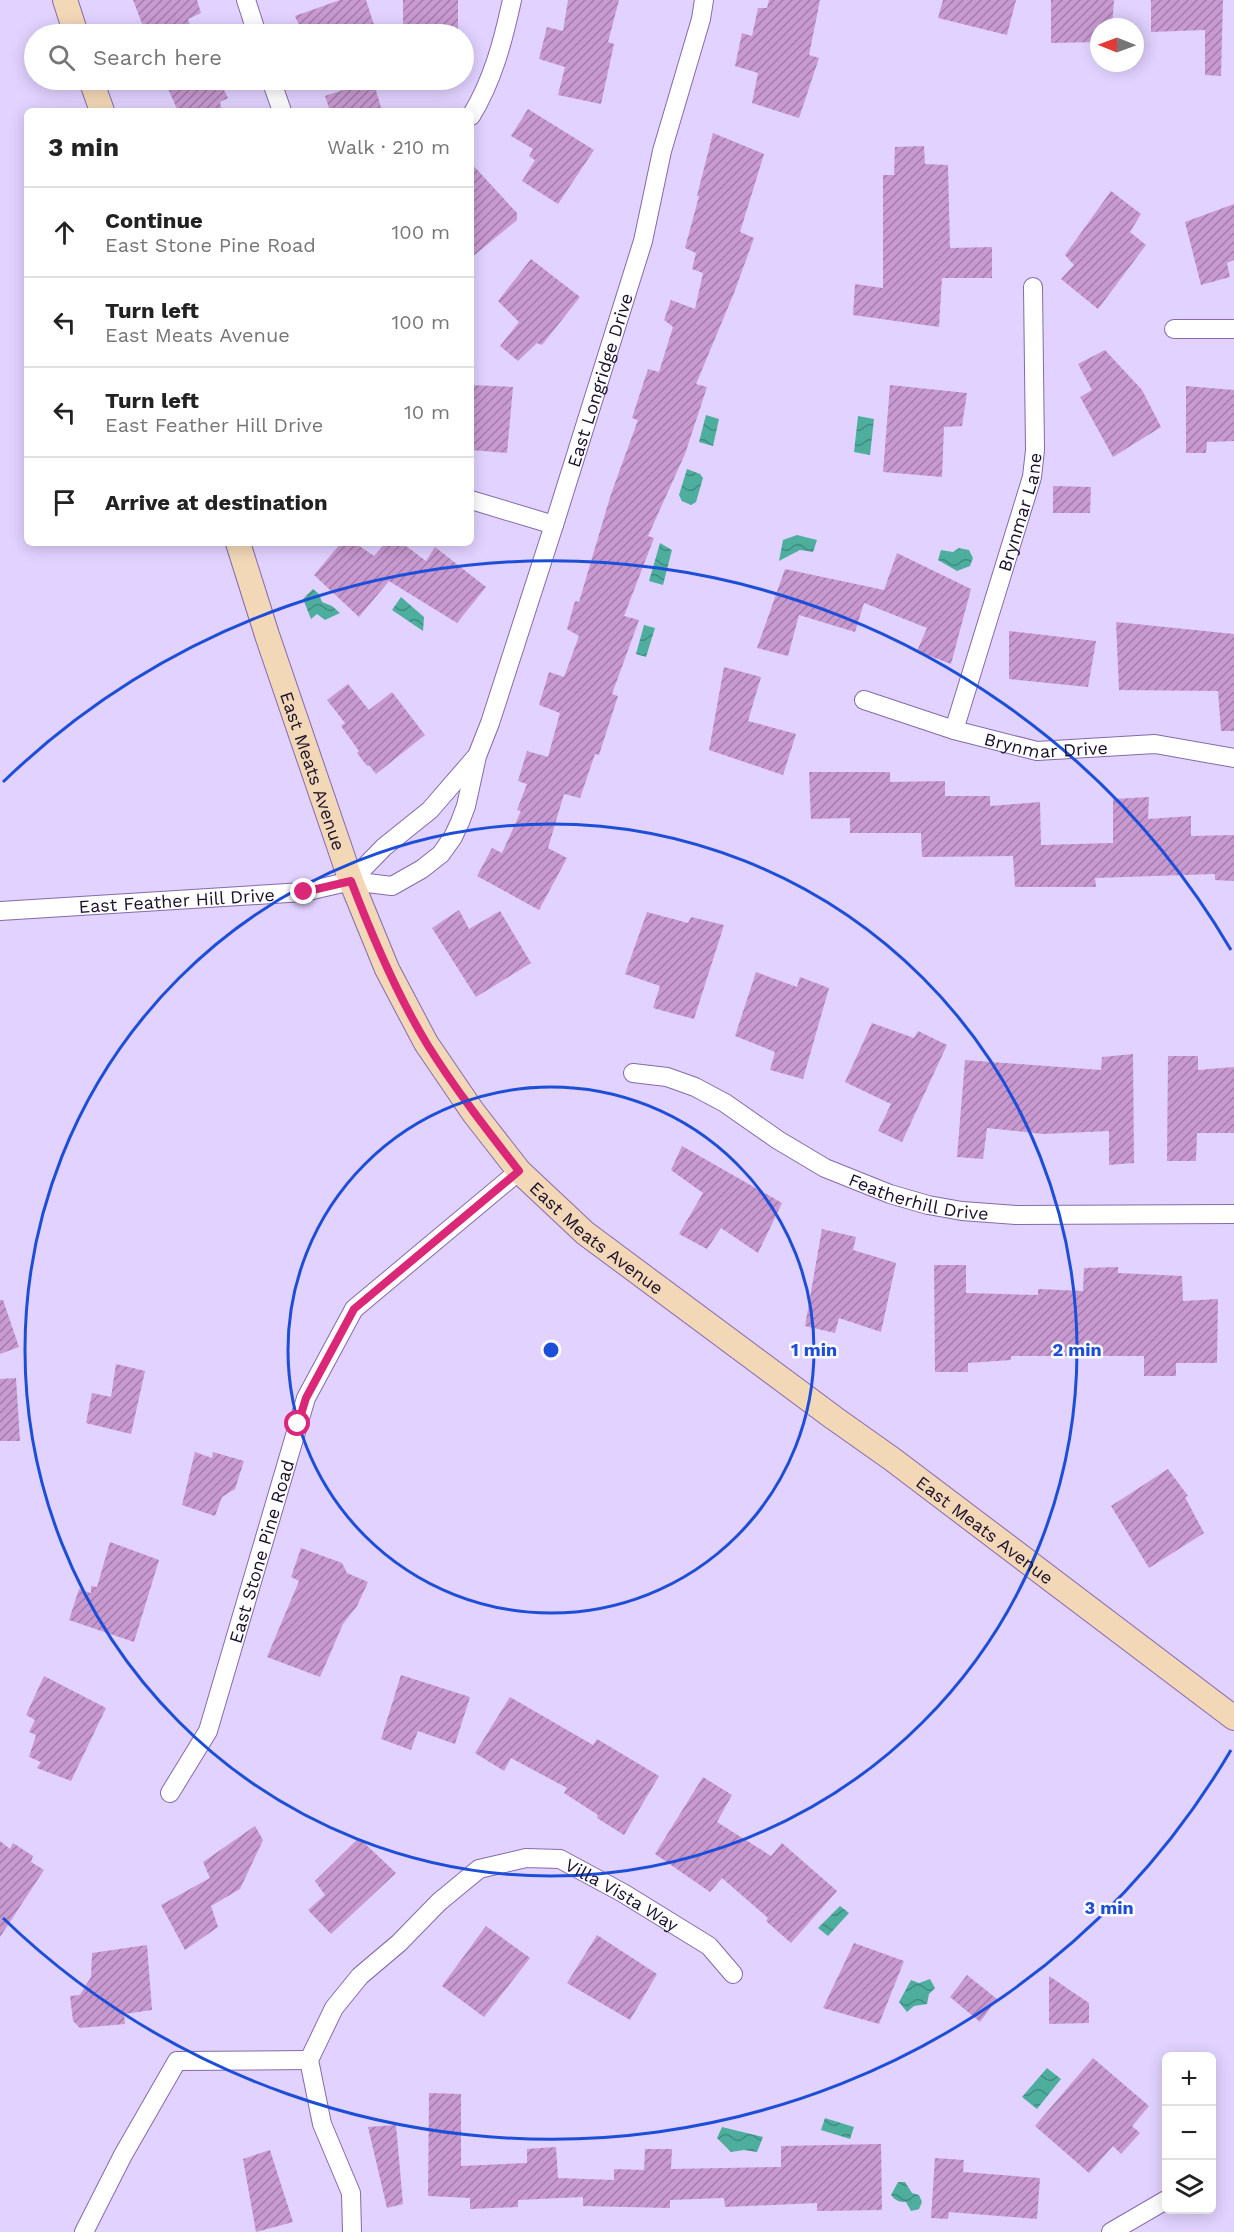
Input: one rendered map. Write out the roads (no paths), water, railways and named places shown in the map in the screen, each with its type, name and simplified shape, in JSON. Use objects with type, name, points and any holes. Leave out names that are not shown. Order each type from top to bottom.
[{"type":"street","points":[[65,0],[73,24]]},
{"type":"street","points":[[246,0],[254,24]]},
{"type":"street","points":[[474,111],[484,94],[495,65],[512,0]]},
{"type":"street","name":"East Longridge Drive","points":[[351,881],[392,885],[422,869],[441,854],[453,837],[464,814],[477,756],[490,723],[554,525],[643,241],[662,151],[701,19],[704,0]]},
{"type":"street","points":[[95,90],[101,108]]},
{"type":"street","points":[[275,90],[281,108]]},
{"type":"street","name":"Brynmar Lane","points":[[954,730],[1032,477],[1035,450],[1033,287]]},
{"type":"street","points":[[1174,329],[1234,329]]},
{"type":"street","points":[[474,501],[554,525]]},
{"type":"street","name":"East Meats Avenue","points":[[239,546],[285,690],[351,881],[387,969],[426,1043],[473,1112],[519,1171],[585,1233],[892,1459],[1234,1718]]},
{"type":"street","name":"Brynmar Drive","points":[[864,700],[954,730],[1037,751],[1155,744],[1234,758]]},
{"type":"street","name":"East Longridge Drive","points":[[351,881],[384,847],[430,810],[477,756]]},
{"type":"street","name":"East Feather Hill Drive","points":[[0,911],[304,892],[351,881]]},
{"type":"street","name":"Featherhill Drive","points":[[633,1073],[667,1077],[695,1087],[725,1103],[778,1140],[825,1168],[890,1194],[928,1205],[962,1211],[1016,1215],[1234,1214]]},
{"type":"street","name":"East Stone Pine Road","points":[[170,1793],[208,1731],[306,1398],[354,1309],[519,1171]]},
{"type":"street","name":"Villa Vista Way","points":[[309,2061],[334,2008],[360,1976],[399,1943],[439,1902],[479,1869],[526,1858],[560,1859],[591,1875],[709,1946],[734,1974]]},
{"type":"street","points":[[84,2232],[176,2053],[309,2061],[322,2124],[351,2193],[351,2232]]},
{"type":"street","points":[[1111,2232],[1162,2203]]},
{"type":"water","points":[[706,415],[719,419],[713,446],[699,442]]},
{"type":"water","points":[[858,416],[874,419],[870,455],[854,452]]},
{"type":"water","points":[[687,469],[700,474],[703,478],[696,502],[691,505],[682,501],[679,495]]},
{"type":"water","points":[[797,535],[817,540],[813,552],[800,550],[779,561],[783,540]]},
{"type":"water","points":[[660,543],[672,550],[663,585],[649,581]]},
{"type":"water","points":[[959,548],[969,550],[973,558],[970,566],[957,571],[938,560],[941,550],[953,552]]},
{"type":"water","points":[[313,589],[319,594],[322,602],[332,606],[340,613],[325,620],[317,614],[311,619],[303,599]]},
{"type":"water","points":[[401,597],[424,617],[423,631],[392,610]]},
{"type":"water","points":[[644,625],[655,628],[646,657],[636,654]]},
{"type":"water","points":[[840,1906],[849,1913],[828,1936],[818,1928]]},
{"type":"water","points":[[930,1979],[935,1988],[929,1994],[927,2004],[914,2006],[907,2012],[899,2002],[911,1980],[919,1983]]},
{"type":"water","points":[[1047,2068],[1061,2079],[1037,2109],[1022,2097]]},
{"type":"water","points":[[825,2118],[854,2127],[850,2139],[821,2130]]},
{"type":"water","points":[[722,2127],[763,2137],[757,2152],[744,2150],[731,2152],[717,2138]]},
{"type":"water","points":[[898,2182],[905,2182],[912,2193],[919,2195],[922,2202],[919,2209],[911,2211],[906,2202],[894,2199],[891,2195]]}]
